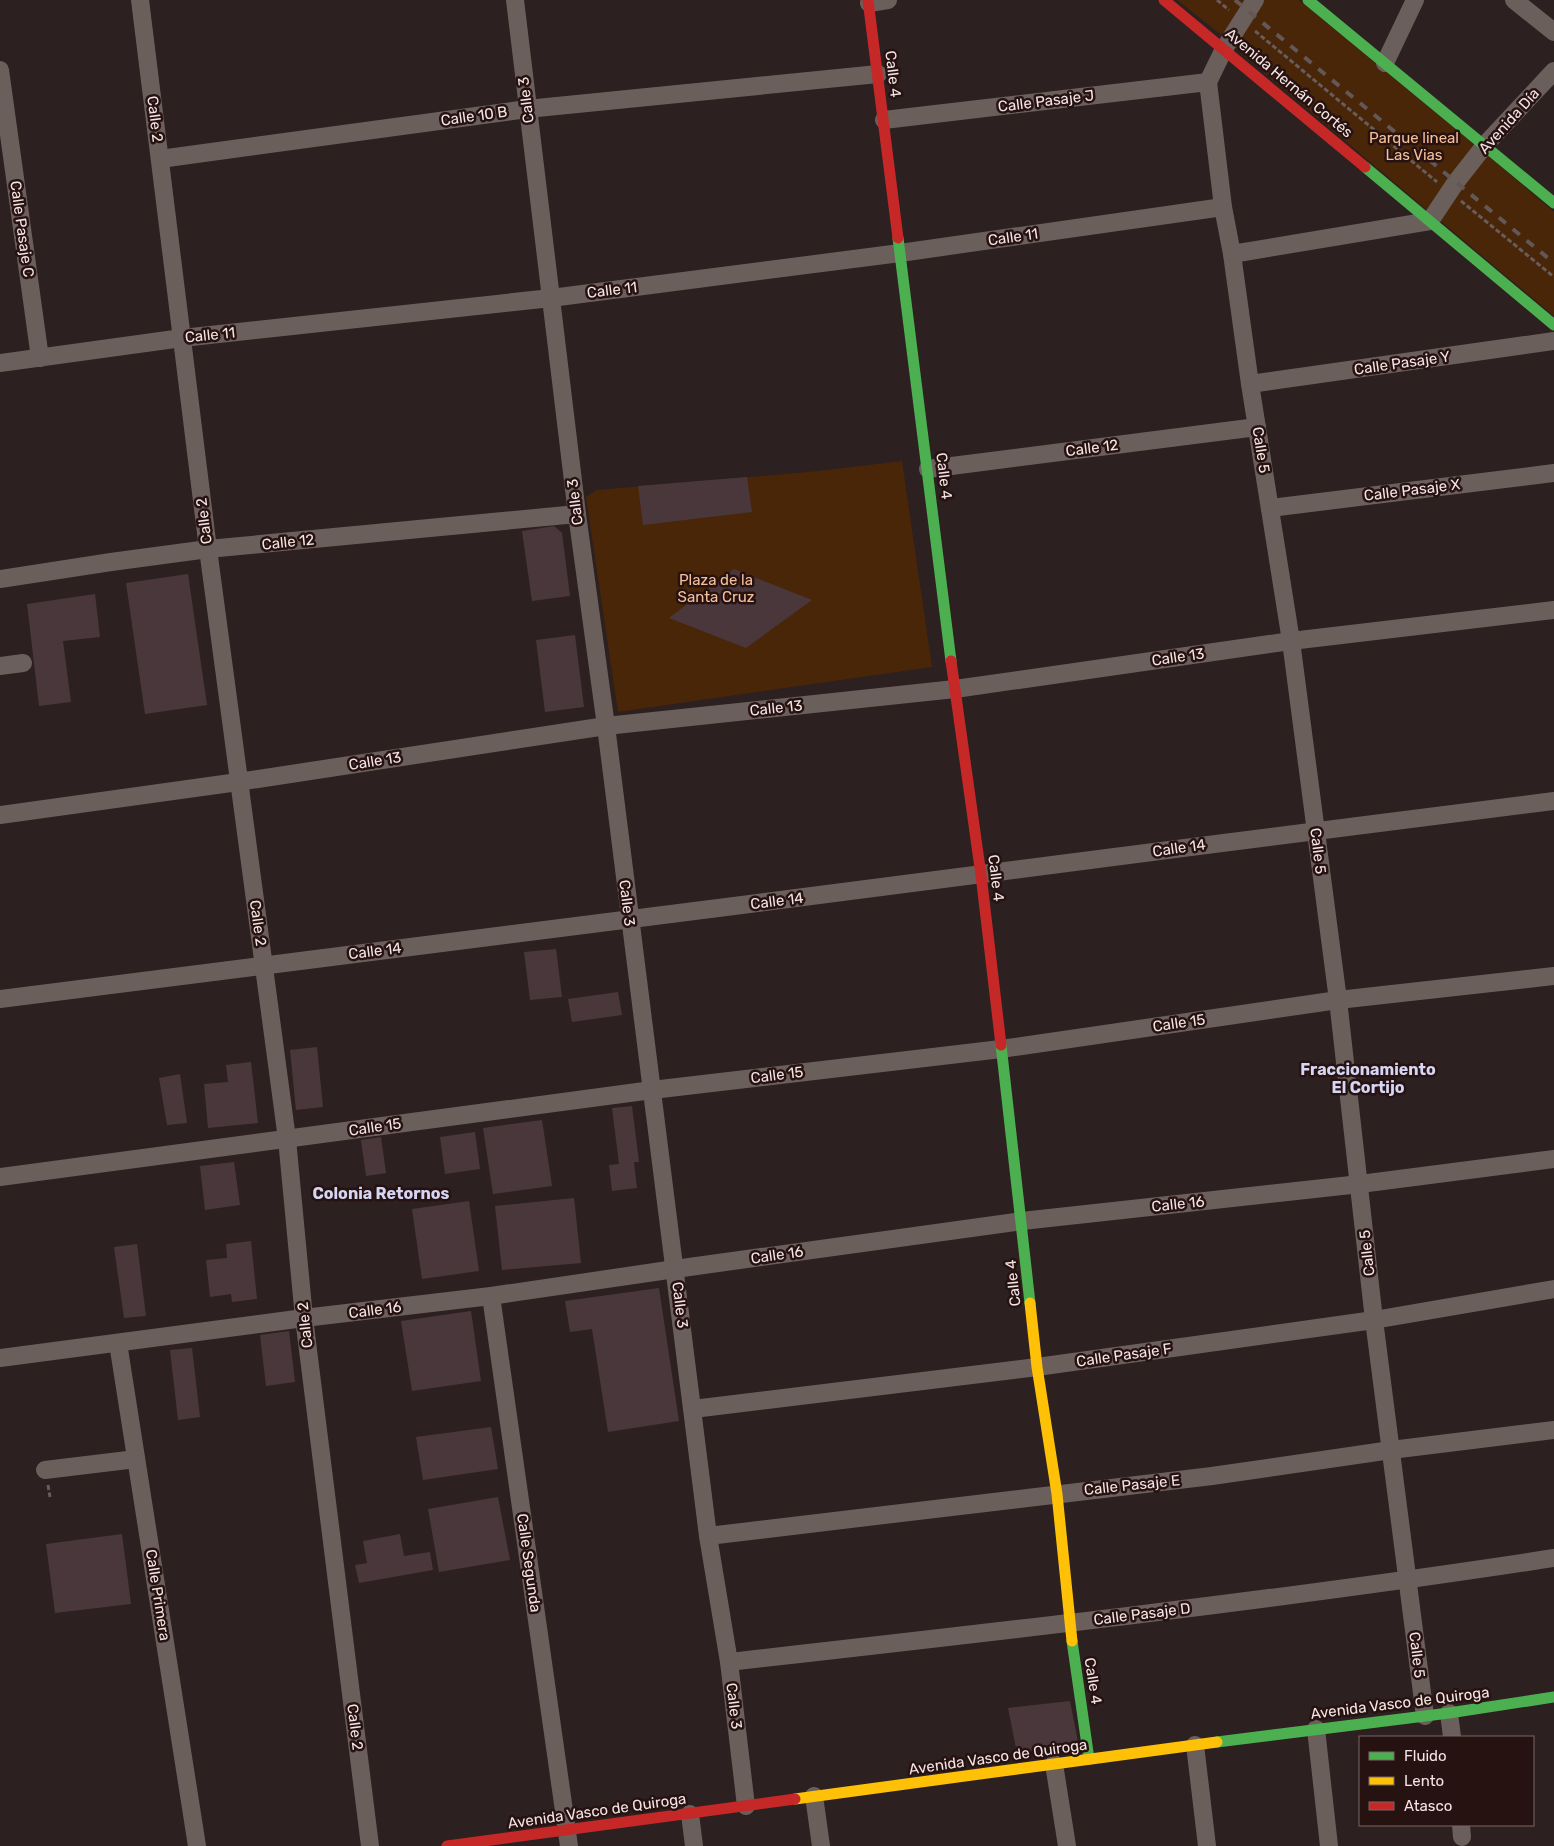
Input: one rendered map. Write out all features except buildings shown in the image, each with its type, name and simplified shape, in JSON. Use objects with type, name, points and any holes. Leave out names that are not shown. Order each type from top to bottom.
[{"type":"main road","name":"Avenida Hernán Cortés","points":[[1164,0],[1554,325]]},
{"type":"main road","points":[[1308,0],[1554,203]]},
{"type":"main road","name":"Calle 4","points":[[869,2],[955,689],[981,875],[1022,1220],[1037,1367],[1056,1494],[1069,1623],[1089,1760]]},
{"type":"main road","name":"Avenida Vasco de Quiroga","points":[[446,1846],[568,1838],[690,1814],[814,1796],[1449,1713],[1554,1697]]},
{"type":"street","name":"Calle 2","points":[[140,0],[238,782],[287,1139],[304,1318],[370,1846]]},
{"type":"street","name":"Calle 3","points":[[515,0],[577,514],[606,726],[708,1536],[728,1662],[746,1806]]},
{"type":"street","points":[[869,2],[888,0]]},
{"type":"street","points":[[1208,82],[1224,49],[1255,0]]},
{"type":"street","points":[[1385,63],[1415,0]]},
{"type":"street","points":[[1514,0],[1554,32]]},
{"type":"street","name":"Calle Pasaje C","points":[[0,70],[40,358]]},
{"type":"street","name":"Avenida Día","points":[[1430,221],[1486,145],[1554,71]]},
{"type":"street","name":"Calle 10 B","points":[[160,159],[527,109],[878,74]]},
{"type":"street","name":"Calle Pasaje J","points":[[884,120],[1208,82]]},
{"type":"street","name":"Calle 5","points":[[1208,82],[1223,206],[1291,641],[1338,1000],[1374,1320],[1425,1716]]},
{"type":"street","name":"Calle 11","points":[[0,363],[182,338],[551,298],[900,253],[1223,206]]},
{"type":"street","points":[[1232,254],[1430,221]]},
{"type":"street","name":"Calle Pasaje Y","points":[[1250,384],[1554,341]]},
{"type":"street","name":"Calle 12","points":[[928,469],[1257,427]]},
{"type":"street","name":"Calle Pasaje X","points":[[1270,508],[1554,473]]},
{"type":"street","name":"Calle 12","points":[[0,579],[208,549],[577,514]]},
{"type":"street","name":"Calle 13","points":[[0,815],[238,782],[606,726],[955,689],[1291,641],[1554,610]]},
{"type":"street","points":[[0,666],[23,663]]},
{"type":"street","name":"Calle 14","points":[[0,999],[1554,801]]},
{"type":"street","name":"Calle 15","points":[[0,1177],[652,1090],[1001,1049],[1338,1000],[1554,976]]},
{"type":"street","name":"Calle 16","points":[[0,1358],[304,1318],[491,1296],[1022,1220],[1360,1184],[1554,1159]]},
{"type":"street","name":"Calle Pasaje F","points":[[693,1409],[1037,1367],[1374,1320],[1554,1289]]},
{"type":"street","name":"Calle Segunda","points":[[491,1296],[568,1838]]},
{"type":"street","name":"Calle Primera","points":[[118,1343],[196,1846]]},
{"type":"street","name":"Calle Pasaje E","points":[[708,1536],[1212,1476],[1391,1450],[1554,1430]]},
{"type":"street","points":[[46,1470],[136,1458]]},
{"type":"street","name":"Calle Pasaje D","points":[[728,1662],[1069,1623],[1408,1580],[1554,1558]]},
{"type":"street","points":[[1449,1713],[1452,1736]]},
{"type":"street","points":[[1316,1729],[1329,1846]]},
{"type":"street","points":[[1195,1745],[1207,1846]]},
{"type":"street","points":[[1054,1764],[1067,1846]]},
{"type":"street","points":[[814,1796],[820,1846]]},
{"type":"street","points":[[690,1814],[694,1846]]},
{"type":"path","points":[[1254,30],[1554,277]]},
{"type":"green space","points":[[1177,0],[1248,0],[1223,36]]},
{"type":"green space","name":"Parque lineal Las Vias","points":[[1262,0],[1299,0],[1476,146],[1428,211],[1232,45]]},
{"type":"green space","name":"Parque lineal Las Vias","points":[[1486,154],[1554,212],[1554,316],[1438,219]]},
{"type":"green space","name":"Plaza de la Santa Cruz","points":[[902,461],[932,667],[618,712],[586,497],[597,490],[819,471]]},
{"type":"railway","points":[[1235,0],[1554,263]]},
{"type":"traffic: fast","points":[[1308,0],[1554,203]]},
{"type":"traffic: fast","points":[[1365,167],[1554,325]]},
{"type":"traffic: fast","points":[[898,238],[951,661]]},
{"type":"traffic: fast","points":[[1001,1045],[1030,1303]]},
{"type":"traffic: fast","points":[[1072,1641],[1089,1759]]},
{"type":"traffic: fast","points":[[1217,1742],[1449,1713],[1554,1697]]},
{"type":"traffic: slow","points":[[1030,1303],[1037,1367],[1057,1494],[1072,1641]]},
{"type":"traffic: slow","points":[[795,1799],[1217,1742]]},
{"type":"traffic: jam","points":[[868,0],[898,238]]},
{"type":"traffic: jam","points":[[1164,0],[1365,167]]},
{"type":"traffic: jam","points":[[951,661],[981,875],[1001,1045]]},
{"type":"traffic: jam","points":[[447,1846],[795,1799]]},
{"type":"district","name":"Fraccionamiento El Cortijo","points":[[1368,1078]]},
{"type":"district","name":"Colonia Retornos","points":[[381,1193]]}]
